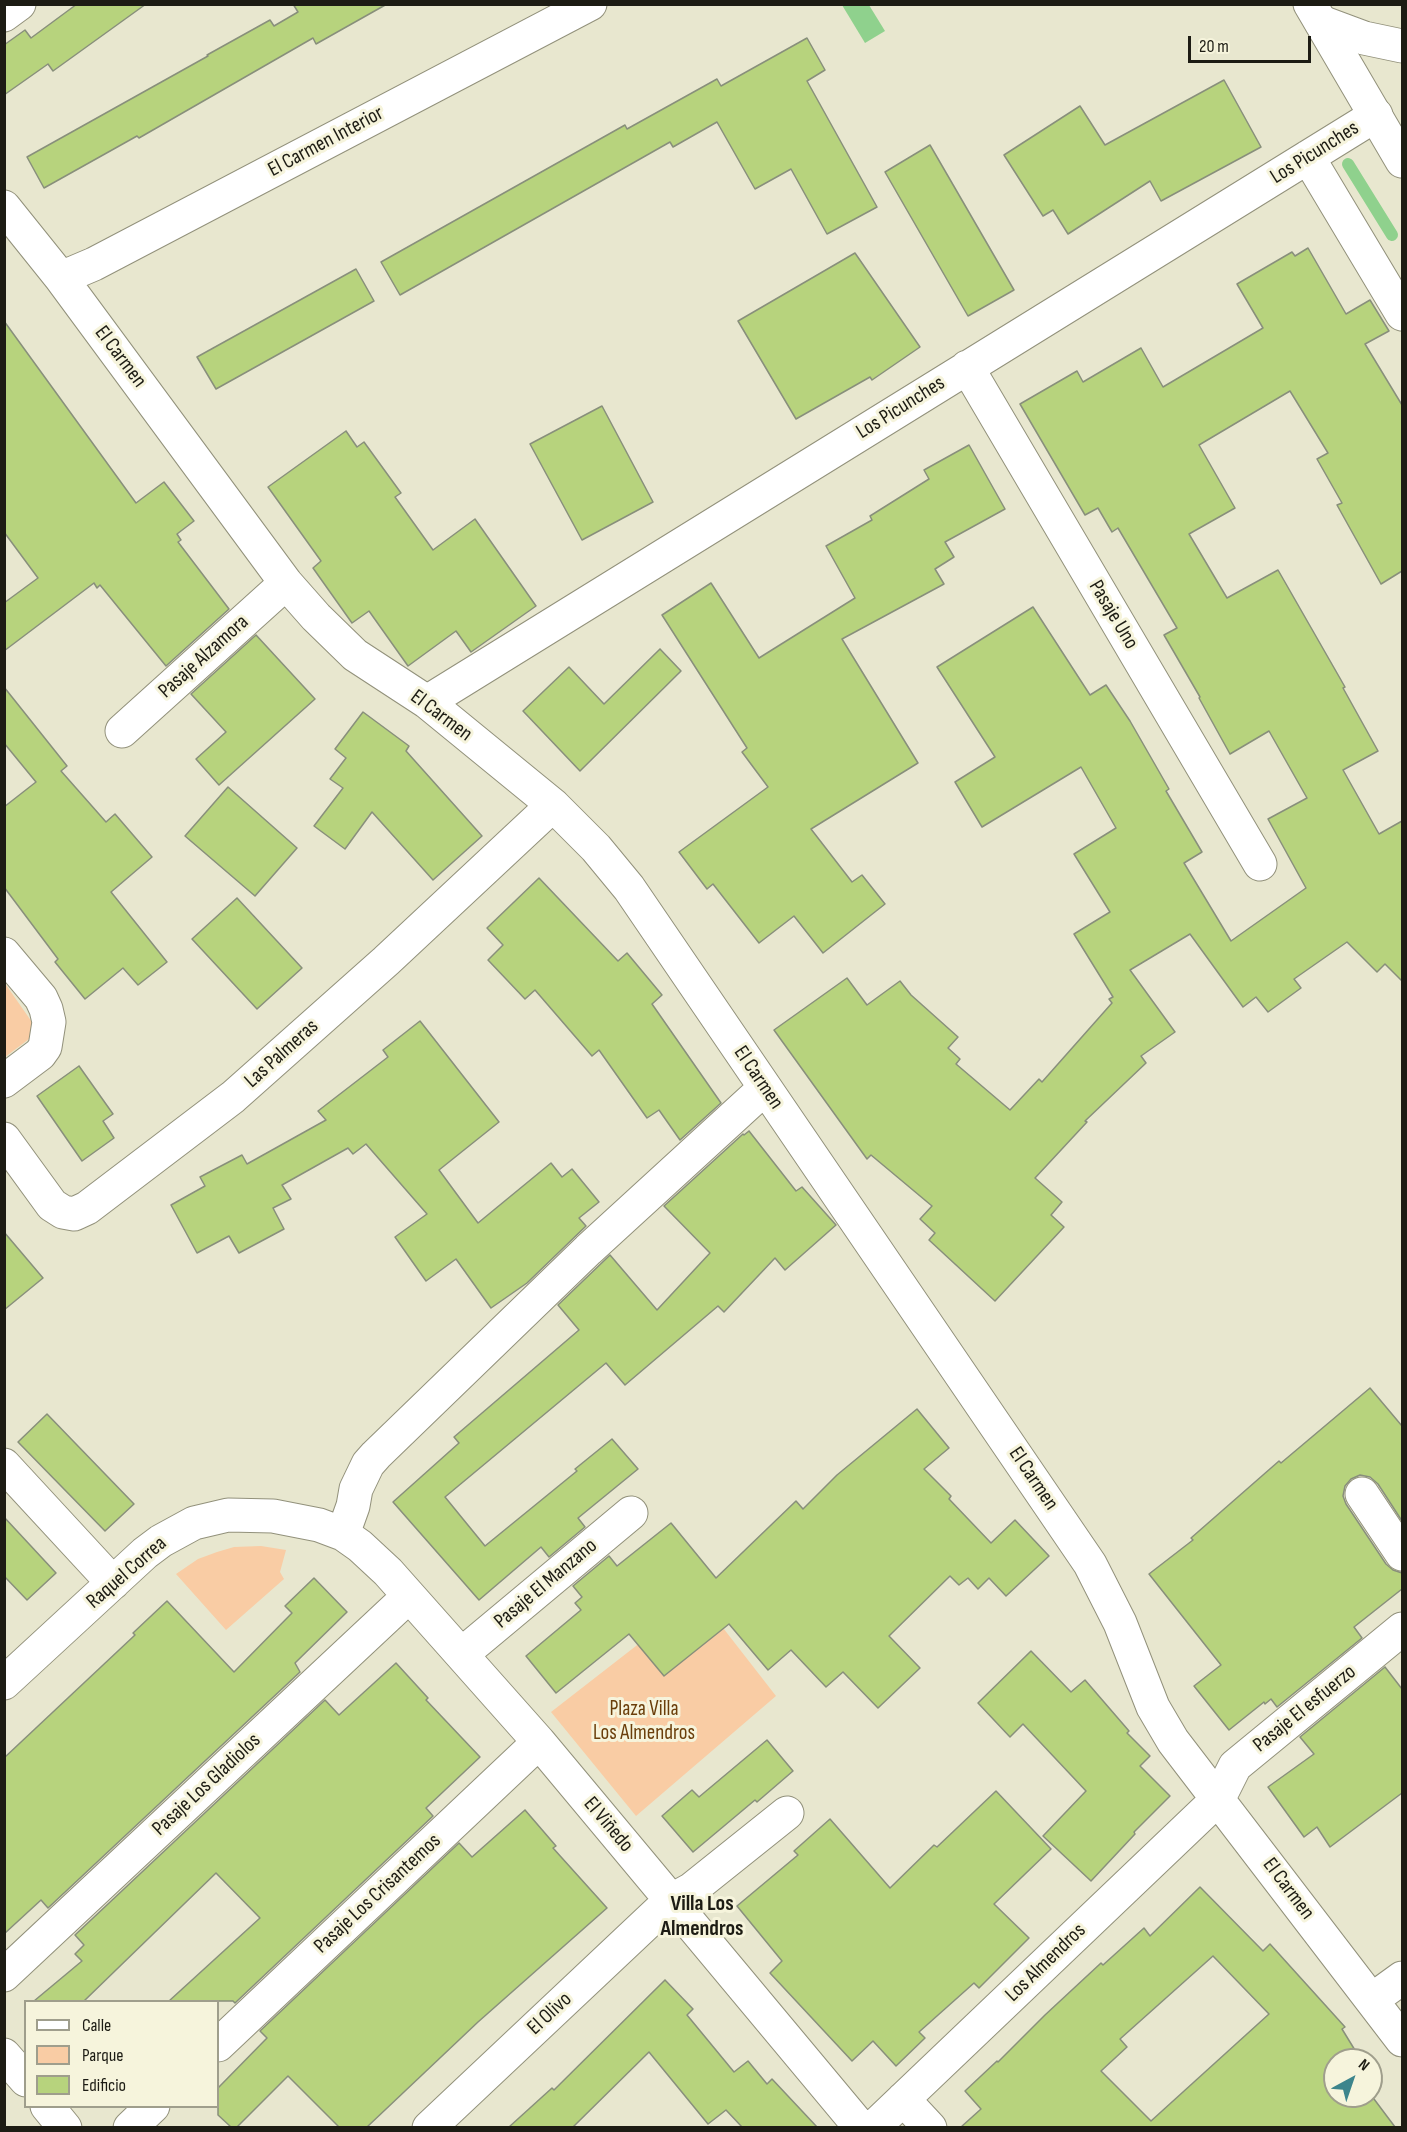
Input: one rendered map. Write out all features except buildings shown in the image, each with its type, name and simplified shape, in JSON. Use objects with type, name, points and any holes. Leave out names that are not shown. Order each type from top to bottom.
[{"type":"street","points":[[4,15],[18,4]]},
{"type":"street","name":"El Carmen Interior","points":[[61,278],[94,264],[590,4]]},
{"type":"street","points":[[1316,13],[1364,38],[1402,46]]},
{"type":"street","points":[[1316,13],[1402,161]]},
{"type":"street","name":"Los Picunches","points":[[427,702],[1376,115]]},
{"type":"street","points":[[1308,157],[1402,314]]},
{"type":"street","name":"El Carmen","points":[[4,207],[61,278],[286,583],[316,617],[355,656],[427,702],[553,805],[596,848],[629,888],[1090,1564],[1120,1623],[1153,1707],[1173,1741],[1219,1798],[1402,2040]]},
{"type":"street","name":"Pasaje Uno","points":[[966,367],[1260,864]]},
{"type":"street","name":"Pasaje Alzamora","points":[[122,731],[286,583]]},
{"type":"street","name":"Las Palmeras","points":[[4,1139],[52,1205],[63,1212],[74,1214],[87,1208],[233,1097],[386,961],[553,805]]},
{"type":"street","points":[[4,954],[41,998],[49,1022],[45,1047],[40,1054],[4,1081]]},
{"type":"street","points":[[343,1534],[359,1482],[368,1464],[376,1455],[588,1250],[765,1088]]},
{"type":"street","points":[[4,1465],[113,1583]]},
{"type":"street","points":[[1362,1494],[1402,1554]]},
{"type":"street","name":"Pasaje El Manzano","points":[[462,1654],[631,1513]]},
{"type":"street","name":"Raquel Correa","points":[[4,1683],[161,1541],[194,1523],[217,1516],[250,1514],[319,1525],[343,1534]]},
{"type":"street","name":"El Viñedo","points":[[343,1534],[375,1558],[539,1742],[861,2127]]},
{"type":"street","name":"Pasaje Los Gladiolos","points":[[4,1975],[410,1596]]},
{"type":"street","name":"Pasaje El esfuerzo","points":[[1219,1798],[1235,1766],[1402,1629]]},
{"type":"street","name":"Pasaje Los Crisantemos","points":[[219,2044],[539,1742]]},
{"type":"street","name":"Los Almendros","points":[[873,2127],[1219,1798]]},
{"type":"street","name":"El Olivo","points":[[429,2127],[670,1901],[692,1889],[787,1813]]},
{"type":"street","points":[[1372,1999],[1402,1978]]},
{"type":"street","points":[[4,2055],[24,2078]]},
{"type":"street","points":[[903,2099],[930,2127]]},
{"type":"street","points":[[49,2108],[65,2127]]},
{"type":"street","points":[[130,2127],[151,2108]]},
{"type":"green space","points":[[4,982],[34,1025],[29,1039],[5,1057]]},
{"type":"green space","points":[[261,1546],[286,1550],[280,1572],[284,1579],[226,1630],[176,1574],[198,1559],[217,1552],[234,1547]]},
{"type":"green space","name":"Plaza Villa Los Almendros","points":[[699,1597],[776,1696],[636,1816],[551,1712]]},
{"type":"shaded area","points":[[842,5],[869,5],[885,31],[865,43]]},
{"type":"waterway","points":[[1348,164],[1392,235]]},
{"type":"district","name":"Villa Los Almendros","points":[[702,1916]]}]
